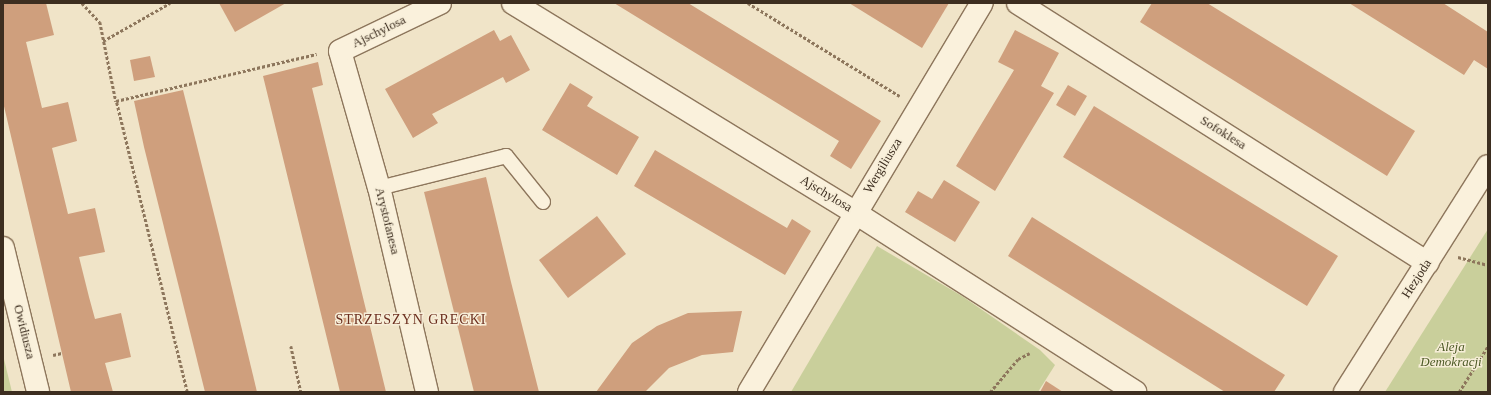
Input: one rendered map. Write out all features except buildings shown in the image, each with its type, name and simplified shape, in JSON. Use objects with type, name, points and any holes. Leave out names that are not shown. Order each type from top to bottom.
[{"type":"street","name":"Ajschylosa","points":[[340,51],[440,3]]},
{"type":"street","name":"Ajschylosa","points":[[513,3],[854,212],[1135,392]]},
{"type":"street","name":"Wergiliusza","points":[[749,392],[854,212],[982,3]]},
{"type":"street","name":"Sofoklesa","points":[[1018,3],[1431,257]]},
{"type":"street","name":"Arystofanesa","points":[[340,51],[379,188],[427,392]]},
{"type":"street","name":"Hezjoda","points":[[1344,392],[1488,166]]},
{"type":"street","name":"Owidiusza","points":[[3,248],[38,392]]},
{"type":"lane","points":[[379,188],[506,156],[543,202]]},
{"type":"path","points":[[82,3],[100,22],[116,101],[187,392]]},
{"type":"path","points":[[103,40],[170,3]]},
{"type":"path","points":[[748,3],[918,107]]},
{"type":"path","points":[[116,101],[306,55],[340,51]]},
{"type":"path","points":[[1431,257],[1488,265]]},
{"type":"path","points":[[990,392],[1018,359],[1041,350],[1049,337]]},
{"type":"path","points":[[291,346],[301,392]]},
{"type":"path","points":[[1459,392],[1488,346]]},
{"type":"green space","name":"Aleja Demokracji","points":[[1488,229],[1488,392],[1385,392]]},
{"type":"green space","points":[[877,246],[962,296],[1040,350],[1055,365],[1038,392],[791,392]]},
{"type":"green space","points":[[3,355],[12,392],[3,392]]},
{"type":"district","name":"STRZESZYN GRECKI","points":[[411,320]]}]
